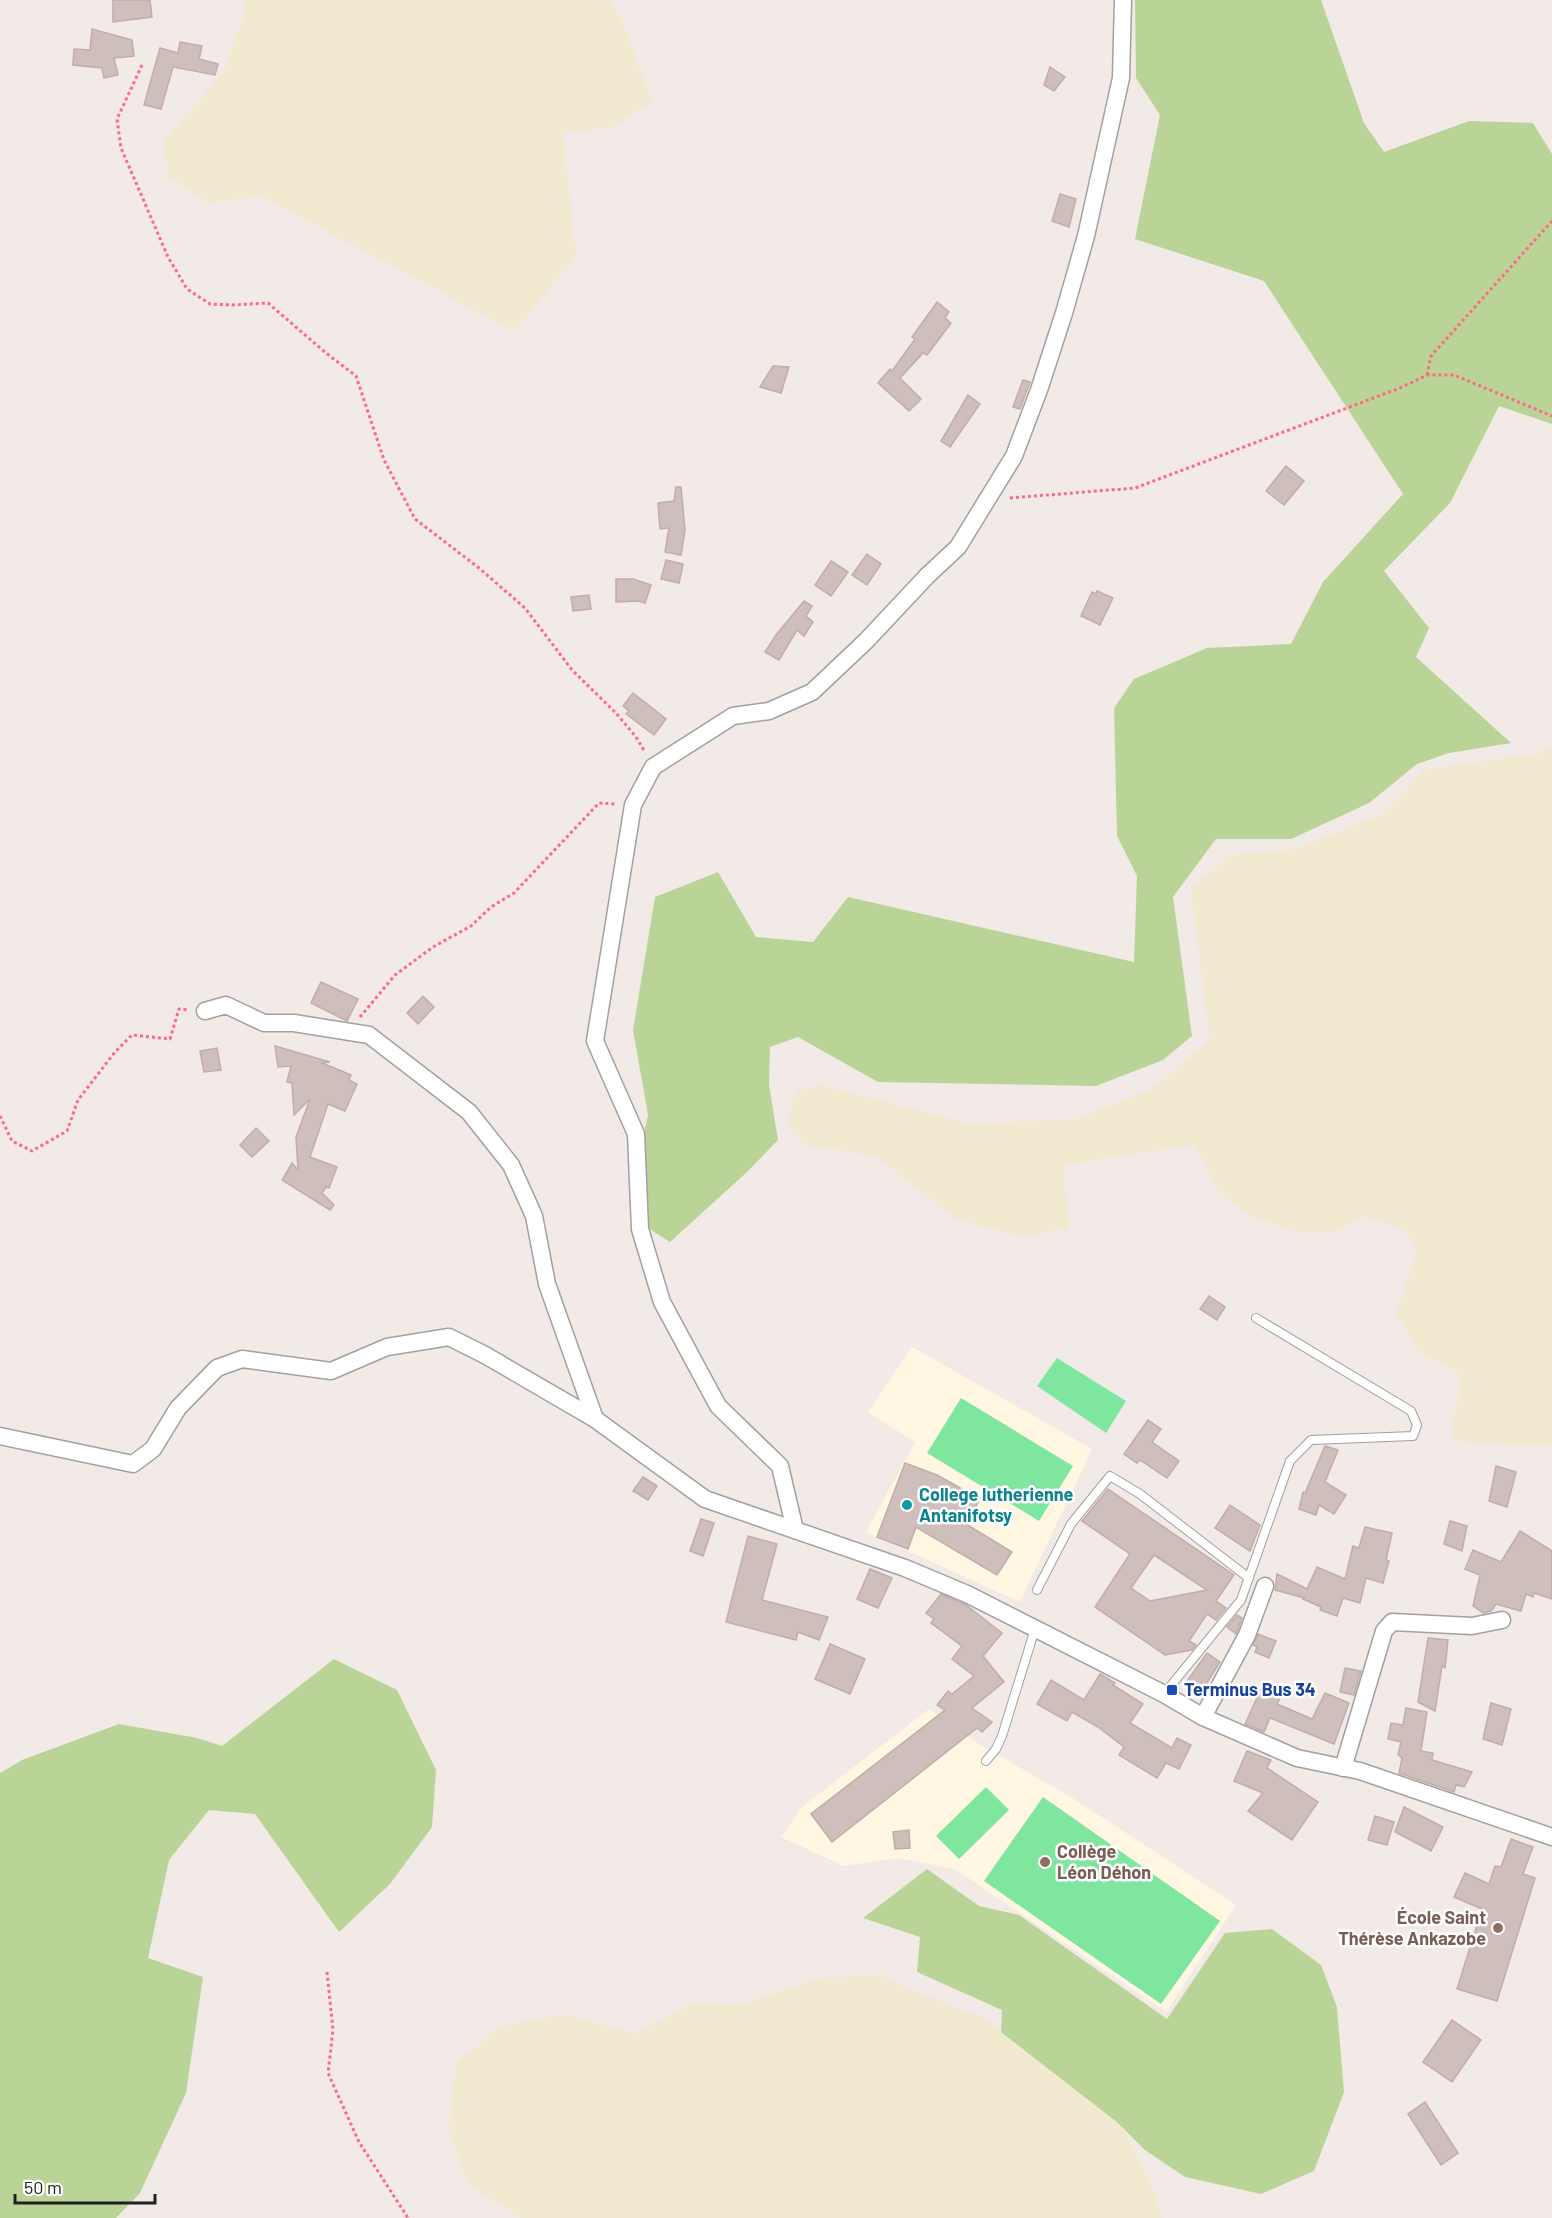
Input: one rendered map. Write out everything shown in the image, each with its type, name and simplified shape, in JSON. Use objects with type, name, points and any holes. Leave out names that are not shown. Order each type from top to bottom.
[{"type":"street","points":[[795,1530],[780,1466],[718,1406],[662,1302],[640,1229],[636,1134],[595,1041],[633,805],[653,767],[733,716],[769,711],[812,692],[866,641],[927,576],[958,547],[1014,456],[1039,390],[1086,236],[1121,78],[1123,0]]},
{"type":"street","points":[[205,1011],[226,1005],[264,1023],[294,1023],[369,1035],[469,1112],[511,1165],[534,1215],[547,1284],[595,1419]]},
{"type":"street","points":[[0,1436],[133,1464],[153,1449],[178,1408],[217,1368],[242,1359],[331,1371],[387,1347],[449,1337],[485,1355],[595,1419],[705,1499],[905,1568],[967,1594],[1164,1694],[1203,1717],[1297,1758],[1360,1771],[1552,1837]]},
{"type":"street","points":[[1203,1717],[1247,1635],[1265,1586]]},
{"type":"street","points":[[1343,1768],[1384,1631],[1392,1622],[1472,1626],[1502,1620]]},
{"type":"lane","points":[[1164,1694],[1242,1600],[1290,1461],[1311,1440],[1413,1436],[1417,1425],[1411,1411],[1256,1318]]},
{"type":"lane","points":[[1037,1590],[1071,1524],[1110,1476],[1140,1494],[1249,1578]]},
{"type":"lane","points":[[986,1761],[996,1749],[1002,1736],[1035,1629]]},
{"type":"path","points":[[142,65],[117,119],[121,148],[168,257],[187,289],[210,304],[268,303],[356,376],[384,460],[414,519],[479,568],[525,608],[572,670],[616,713],[636,737],[653,767]]},
{"type":"path","points":[[1427,375],[1431,357],[1552,221]]},
{"type":"path","points":[[987,500],[1135,488],[1400,388],[1427,375],[1454,375],[1552,416]]},
{"type":"path","points":[[349,1032],[395,975],[433,947],[471,926],[491,907],[514,893],[599,803],[633,805]]},
{"type":"path","points":[[0,1116],[12,1141],[32,1150],[67,1131],[78,1100],[115,1052],[132,1035],[170,1039],[179,1010],[205,1011]]},
{"type":"path","points":[[327,1972],[333,2030],[328,2073],[359,2142],[408,2218]]},
{"type":"shaded area","points":[[245,0],[608,0],[621,18],[652,101],[611,128],[563,132],[576,257],[514,331],[261,196],[209,203],[169,177],[163,142],[224,71],[245,12]]},
{"type":"shaded area","points":[[1552,748],[1552,1446],[1451,1441],[1461,1374],[1419,1353],[1396,1313],[1417,1252],[1404,1229],[1365,1216],[1333,1233],[1298,1233],[1251,1216],[1219,1191],[1194,1145],[1063,1165],[1069,1228],[1025,1237],[958,1220],[875,1156],[804,1145],[786,1124],[796,1092],[820,1085],[970,1124],[1075,1119],[1151,1090],[1210,1040],[1191,889],[1230,855],[1297,849],[1382,814],[1424,770],[1539,753]]},
{"type":"shaded area","points":[[912,1347],[1092,1449],[1020,1602],[866,1532],[915,1442],[868,1412]]},
{"type":"shaded area","name":"Collège Léon Déhon","points":[[929,1709],[979,1744],[1074,1799],[1236,1905],[1166,2012],[955,1869],[897,1858],[844,1866],[781,1837],[802,1807]]},
{"type":"shaded area","points":[[881,1975],[885,1979],[974,2015],[980,2015],[1121,2125],[1152,2185],[1162,2218],[521,2218],[469,2185],[448,2128],[457,2062],[502,2026],[566,2014],[636,2034],[697,2002],[737,2006],[820,1978]]},
{"type":"green space","points":[[1135,0],[1321,0],[1364,123],[1384,152],[1469,121],[1533,123],[1552,154],[1552,424],[1499,406],[1450,503],[1384,571],[1429,628],[1416,657],[1511,743],[1449,753],[1417,764],[1369,803],[1291,839],[1216,839],[1173,897],[1192,1036],[1163,1060],[1096,1086],[878,1082],[798,1037],[770,1047],[769,1085],[778,1140],[747,1172],[670,1242],[640,1223],[637,1163],[648,1115],[633,1030],[655,897],[718,872],[756,937],[813,942],[848,897],[1134,962],[1137,876],[1117,836],[1114,708],[1134,679],[1207,648],[1291,644],[1323,582],[1403,494],[1264,281],[1135,239],[1160,115],[1136,78]]},
{"type":"green space","points":[[1057,1358],[1126,1401],[1106,1433],[1037,1386]]},
{"type":"green space","points":[[961,1398],[1073,1466],[1039,1521],[927,1453]]},
{"type":"green space","points":[[334,1659],[397,1690],[436,1770],[432,1827],[390,1884],[339,1932],[255,1814],[209,1810],[169,1860],[148,1958],[203,1977],[186,2093],[140,2193],[116,2218],[0,2218],[0,1773],[22,1760],[119,1724],[197,1738],[222,1746]]},
{"type":"green space","points":[[986,1787],[1009,1810],[959,1859],[936,1836]]},
{"type":"green space","points":[[1043,1797],[1220,1921],[1161,2004],[984,1881]]},
{"type":"green space","points":[[927,1869],[979,1906],[1019,1915],[1167,2019],[1225,1933],[1272,1929],[1321,1965],[1337,2007],[1344,2092],[1314,2171],[1261,2194],[1185,2177],[1145,2150],[1118,2123],[1001,2032],[1002,2010],[917,1972],[920,1937],[863,1918]]},
{"type":"building","points":[[113,0],[150,0],[152,17],[113,22]]},
{"type":"building","points":[[92,29],[132,40],[134,56],[114,58],[118,75],[104,78],[102,68],[73,65],[74,49],[90,50]]},
{"type":"building","points":[[180,42],[202,46],[199,59],[218,64],[215,75],[173,67],[161,109],[144,105],[160,48],[178,53]]},
{"type":"building","points":[[1050,67],[1065,77],[1054,91],[1044,85]]},
{"type":"building","points":[[1060,194],[1076,199],[1069,227],[1052,221]]},
{"type":"building","points":[[937,302],[949,312],[945,318],[951,323],[927,355],[923,353],[900,378],[921,399],[909,411],[878,383],[890,369],[892,371],[915,339],[912,337]]},
{"type":"building","points":[[773,366],[789,367],[781,393],[760,387]]},
{"type":"building","points":[[1023,380],[1030,382],[1020,409],[1013,407]]},
{"type":"building","points":[[968,395],[980,404],[950,447],[941,441]]},
{"type":"building","points":[[1286,466],[1304,481],[1284,505],[1266,491]]},
{"type":"building","points":[[676,487],[681,487],[685,530],[681,555],[665,552],[669,528],[660,529],[658,503],[674,501]]},
{"type":"building","points":[[867,554],[881,564],[867,585],[852,575]]},
{"type":"building","points":[[666,560],[683,564],[679,583],[661,579]]},
{"type":"building","points":[[831,561],[848,572],[831,596],[815,585]]},
{"type":"building","points":[[616,579],[633,579],[651,585],[645,603],[616,602]]},
{"type":"building","points":[[1097,591],[1113,598],[1100,625],[1081,616],[1092,592],[1096,594]]},
{"type":"building","points":[[589,595],[591,609],[573,611],[571,597]]},
{"type":"building","points":[[804,601],[812,606],[806,616],[813,622],[804,636],[797,630],[779,660],[765,652],[776,635]]},
{"type":"building","points":[[633,693],[666,719],[654,735],[626,714],[629,711],[623,706]]},
{"type":"building","points":[[321,982],[358,999],[347,1021],[311,1003]]},
{"type":"building","points":[[423,996],[434,1007],[418,1024],[407,1013]]},
{"type":"building","points":[[275,1046],[330,1062],[322,1063],[351,1075],[349,1080],[357,1084],[345,1111],[328,1104],[310,1157],[337,1167],[329,1188],[326,1187],[322,1193],[334,1205],[330,1210],[282,1180],[292,1163],[298,1170],[296,1137],[310,1099],[294,1115],[292,1083],[287,1082],[291,1066],[278,1067]]},
{"type":"building","points":[[217,1048],[221,1070],[204,1072],[200,1051]]},
{"type":"building","points":[[256,1128],[269,1141],[252,1157],[240,1145]]},
{"type":"building","points":[[1209,1296],[1225,1307],[1217,1320],[1200,1309]]},
{"type":"building","points":[[1148,1420],[1161,1429],[1152,1442],[1179,1461],[1167,1478],[1140,1460],[1137,1463],[1124,1454]]},
{"type":"building","points":[[1325,1446],[1338,1450],[1325,1482],[1346,1495],[1334,1514],[1319,1505],[1316,1515],[1299,1509],[1303,1492],[1305,1493]]},
{"type":"building","points":[[905,1463],[937,1475],[980,1499],[966,1524],[1012,1552],[997,1575],[916,1527],[908,1549],[877,1537]]},
{"type":"building","points":[[1496,1466],[1516,1472],[1507,1507],[1489,1501]]},
{"type":"building","points":[[643,1477],[657,1486],[648,1500],[633,1491]]},
{"type":"building","points":[[1108,1489],[1234,1575],[1216,1601],[1226,1608],[1216,1620],[1207,1614],[1189,1641],[1196,1645],[1192,1650],[1165,1655],[1095,1607],[1130,1554],[1082,1521]],"holes":[[[1154,1555],[1207,1590],[1150,1601],[1131,1588]]]},
{"type":"building","points":[[1230,1505],[1260,1525],[1250,1551],[1215,1528]]},
{"type":"building","points":[[701,1519],[714,1523],[703,1556],[690,1551]]},
{"type":"building","points":[[1450,1521],[1467,1526],[1462,1551],[1444,1544]]},
{"type":"building","points":[[1365,1527],[1392,1533],[1386,1560],[1389,1561],[1383,1583],[1366,1578],[1360,1603],[1343,1598],[1337,1616],[1320,1610],[1321,1607],[1304,1598],[1275,1590],[1277,1574],[1307,1589],[1317,1567],[1345,1579],[1353,1546],[1359,1548]]},
{"type":"building","points":[[1520,1531],[1552,1551],[1552,1599],[1534,1593],[1533,1597],[1526,1594],[1521,1611],[1496,1604],[1491,1611],[1483,1613],[1473,1606],[1480,1575],[1465,1569],[1473,1550],[1501,1562]]},
{"type":"building","points":[[748,1536],[777,1544],[762,1600],[828,1617],[819,1640],[798,1632],[796,1640],[726,1622]]},
{"type":"building","points":[[870,1569],[892,1578],[878,1608],[857,1599]]},
{"type":"building","points":[[941,1594],[966,1605],[1002,1633],[983,1656],[1004,1682],[972,1708],[992,1722],[982,1732],[977,1728],[832,1842],[811,1814],[945,1710],[937,1705],[948,1691],[952,1694],[974,1676],[952,1659],[962,1646],[931,1623],[934,1619],[926,1613]]},
{"type":"building","points":[[1237,1615],[1242,1618],[1236,1634],[1227,1627]]},
{"type":"building","points":[[1258,1634],[1276,1641],[1269,1658],[1255,1652],[1257,1647],[1253,1645]]},
{"type":"building","points":[[1428,1638],[1448,1640],[1445,1668],[1442,1666],[1435,1711],[1418,1702]]},
{"type":"building","points":[[830,1644],[865,1659],[850,1694],[815,1679]]},
{"type":"building","points":[[1207,1653],[1220,1662],[1202,1691],[1187,1681]]},
{"type":"building","points":[[1345,1668],[1361,1671],[1354,1695],[1340,1692]]},
{"type":"building","points":[[1100,1674],[1143,1704],[1130,1723],[1172,1748],[1177,1738],[1191,1745],[1179,1769],[1166,1763],[1157,1778],[1119,1755],[1124,1747],[1098,1727],[1072,1712],[1067,1721],[1037,1704],[1051,1680],[1084,1700]]},
{"type":"building","points":[[1262,1687],[1281,1696],[1277,1704],[1312,1719],[1325,1693],[1349,1703],[1334,1744],[1270,1718],[1264,1732],[1245,1724]]},
{"type":"building","points":[[1491,1703],[1511,1709],[1502,1745],[1483,1739]]},
{"type":"building","points":[[1406,1708],[1427,1712],[1421,1751],[1433,1753],[1432,1760],[1472,1772],[1464,1787],[1456,1785],[1454,1792],[1399,1773],[1402,1758],[1398,1755],[1401,1742],[1388,1739],[1391,1723],[1403,1725]]},
{"type":"building","points":[[1247,1751],[1271,1760],[1267,1768],[1318,1802],[1292,1840],[1248,1811],[1263,1793],[1234,1781]]},
{"type":"building","points":[[1404,1807],[1443,1827],[1431,1851],[1395,1832]]},
{"type":"building","points":[[1375,1816],[1394,1822],[1387,1845],[1368,1840]]},
{"type":"building","points":[[909,1830],[910,1848],[895,1849],[893,1832]]},
{"type":"building","points":[[1511,1839],[1533,1847],[1523,1874],[1535,1878],[1497,2001],[1457,1989],[1482,1909],[1454,1897],[1465,1873],[1489,1884],[1495,1866],[1501,1867]]},
{"type":"building","points":[[1452,2020],[1481,2040],[1452,2082],[1423,2062]]},
{"type":"building","points":[[1425,2102],[1458,2153],[1441,2165],[1408,2114]]},
{"type":"place","name":"College lutherienne Antanifotsy","points":[[907,1505]]},
{"type":"place","name":"Terminus Bus 34","points":[[1172,1690]]},
{"type":"place","name":"Collège Léon Déhon","points":[[1045,1862]]},
{"type":"place","name":"École Saint Thérèse Ankazobe","points":[[1498,1928]]}]
